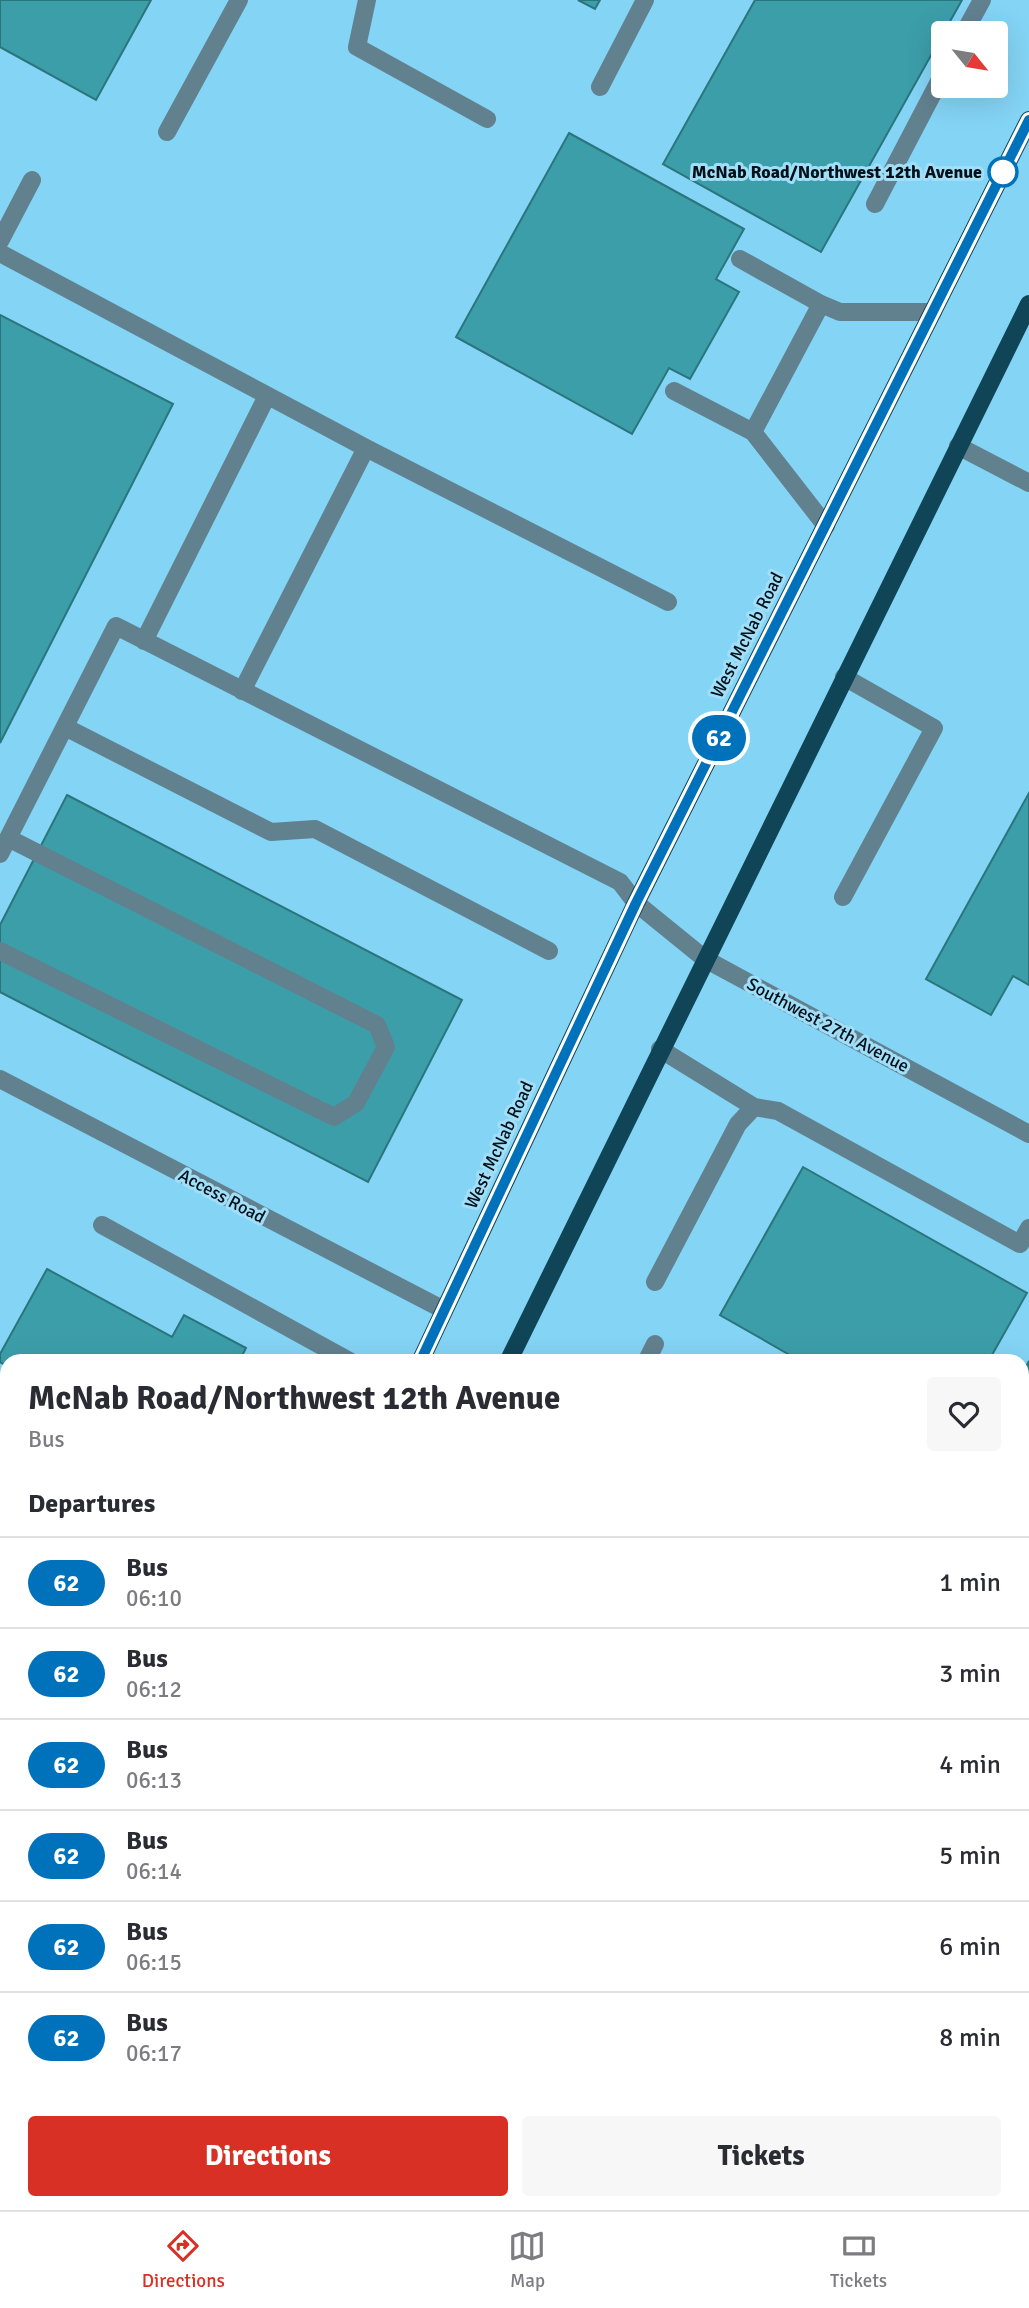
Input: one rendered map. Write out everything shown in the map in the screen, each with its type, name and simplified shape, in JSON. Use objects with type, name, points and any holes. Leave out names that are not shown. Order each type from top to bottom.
[{"type":"main road","name":"West McNab Road","points":[[424,1354],[636,903],[1029,120]]},
{"type":"main road","points":[[512,1354],[1029,304]]},
{"type":"street","points":[[167,132],[239,0]]},
{"type":"street","points":[[368,0],[357,47],[487,119]]},
{"type":"street","points":[[600,87],[645,0]]},
{"type":"street","points":[[971,21],[982,0]]},
{"type":"street","points":[[875,204],[931,97]]},
{"type":"street","points":[[0,241],[32,180]]},
{"type":"street","points":[[0,253],[366,448],[668,602]]},
{"type":"street","points":[[740,259],[840,312],[933,312]]},
{"type":"street","points":[[753,432],[821,304]]},
{"type":"street","points":[[674,391],[753,432],[826,526]]},
{"type":"street","points":[[144,641],[267,396]]},
{"type":"street","points":[[958,446],[1029,483]]},
{"type":"street","points":[[242,691],[366,448]]},
{"type":"street","name":"Southwest 27th Avenue","points":[[65,727],[116,626],[620,882],[636,903],[705,959],[1029,1134]]},
{"type":"street","points":[[843,897],[934,728],[844,677]]},
{"type":"street","points":[[0,951],[334,1117],[356,1103],[386,1047],[377,1025],[4,846],[65,727],[271,832],[315,829],[549,951]]},
{"type":"street","points":[[660,1049],[754,1107],[778,1111],[1020,1244],[1029,1228]]},
{"type":"street","name":"Access Road","points":[[0,1079],[444,1310]]},
{"type":"street","points":[[655,1282],[738,1124],[754,1107]]},
{"type":"street","points":[[102,1225],[336,1354]]},
{"type":"street","points":[[649,1354],[654,1343]]},
{"type":"building","points":[[0,0],[151,0],[96,100],[0,47]]},
{"type":"building","points":[[578,0],[600,0],[595,9]]},
{"type":"building","points":[[755,0],[962,0],[950,21],[931,21],[931,55],[821,252],[663,164]]},
{"type":"building","points":[[569,133],[744,229],[716,279],[739,292],[690,379],[669,368],[632,434],[456,337]]},
{"type":"building","points":[[0,315],[173,404],[0,743]]},
{"type":"building","points":[[1029,793],[1029,985],[1013,976],[991,1015],[926,979]]},
{"type":"building","points":[[67,795],[462,1000],[368,1182],[0,992],[0,925]]},
{"type":"building","points":[[803,1167],[1027,1293],[993,1354],[788,1354],[720,1315]]},
{"type":"building","points":[[47,1269],[172,1337],[184,1315],[246,1348],[243,1354],[0,1354]]},
{"type":"bus line","name":"62","points":[[424,1354],[636,903],[1029,120]]},
{"type":"place","name":"McNab Road/Northwest 12th Avenue","points":[[1003,172]]}]
